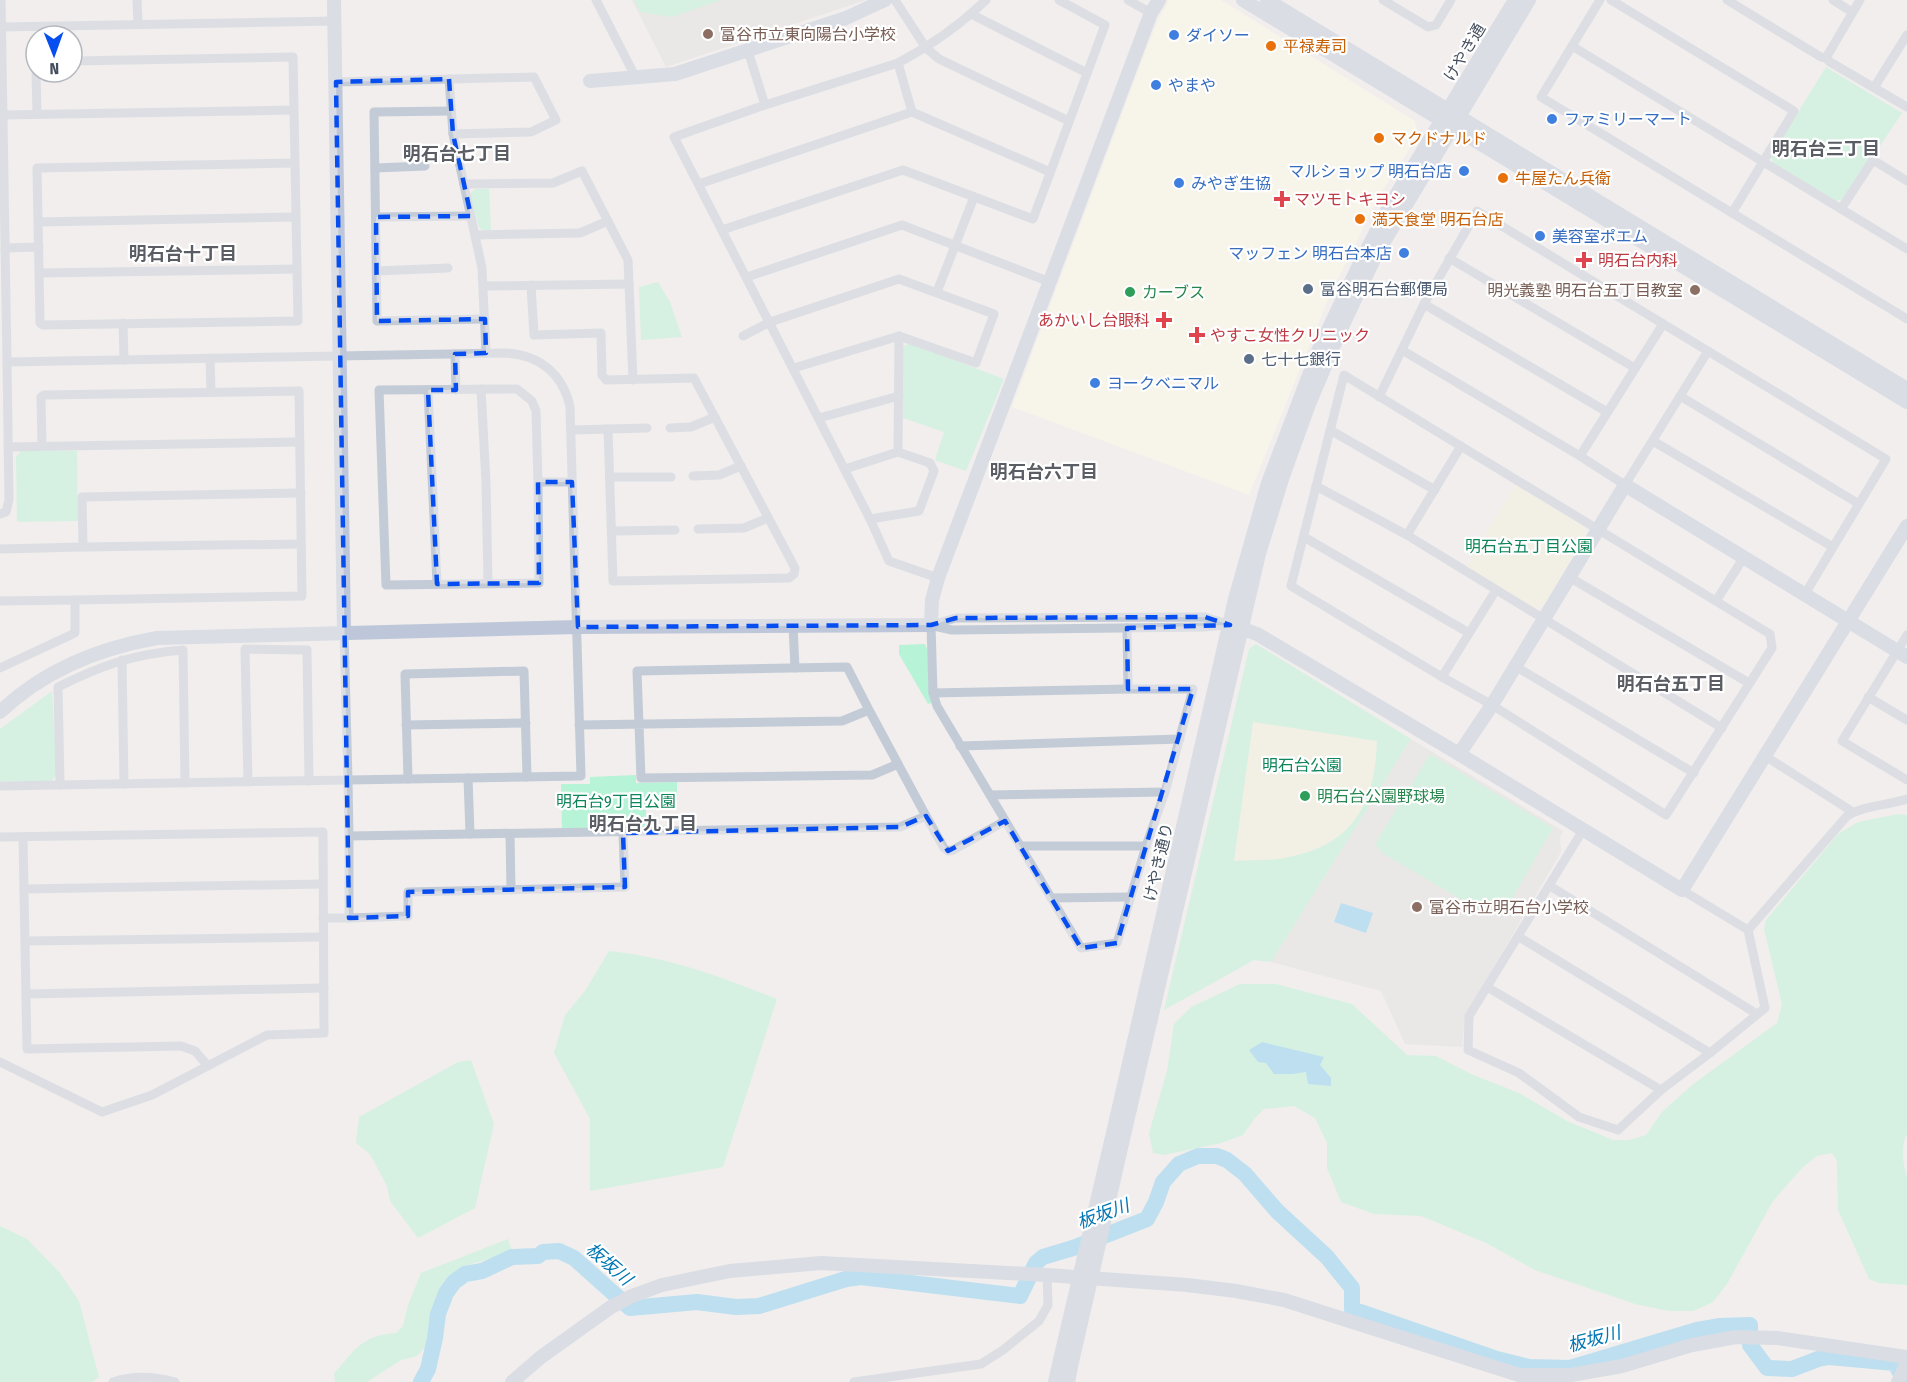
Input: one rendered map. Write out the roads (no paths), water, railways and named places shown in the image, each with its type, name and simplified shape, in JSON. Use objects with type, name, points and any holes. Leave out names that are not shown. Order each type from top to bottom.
[{"type":"street","points":[[0,514],[6,512],[9,507],[2,182],[1,0]]},
{"type":"street","points":[[137,0],[138,24]]},
{"type":"street","points":[[334,0],[349,918]]},
{"type":"street","points":[[596,0],[636,78]]},
{"type":"street","points":[[591,81],[675,74],[846,18],[885,0]]},
{"type":"street","points":[[895,0],[926,48],[939,59],[1069,121]]},
{"type":"street","points":[[938,578],[889,561],[794,368],[674,137],[765,105],[898,63],[926,48],[986,0]]},
{"type":"street","points":[[722,230],[903,170],[1033,219],[1105,25],[1059,0]]},
{"type":"street","points":[[1128,0],[1151,13]]},
{"type":"street","points":[[933,693],[1128,688],[1194,689],[1118,943],[1081,948],[937,706],[933,693],[932,600],[938,578],[1151,13],[1159,0]]},
{"type":"street","points":[[1244,0],[1907,389]]},
{"type":"street","points":[[1267,0],[1450,119],[1907,402]]},
{"type":"street","points":[[1383,0],[1428,27],[1436,25],[1451,0]]},
{"type":"street","name":"けやき通","points":[[1450,119],[1515,0]]},
{"type":"street","points":[[1055,1382],[1066,1361],[1236,627],[1283,476],[1309,404],[1376,255],[1450,119],[1529,0]]},
{"type":"street","points":[[1600,0],[1541,97],[1907,319]]},
{"type":"street","points":[[1611,0],[1794,111],[1732,213]]},
{"type":"street","points":[[1727,0],[1907,107]]},
{"type":"street","points":[[1833,0],[1852,12]]},
{"type":"street","points":[[1826,57],[1860,0]]},
{"type":"street","points":[[971,14],[1087,73]]},
{"type":"street","points":[[1,27],[335,21]]},
{"type":"street","points":[[1875,86],[1906,37]]},
{"type":"street","points":[[1572,45],[1907,249]]},
{"type":"street","points":[[748,51],[765,105]]},
{"type":"street","points":[[84,61],[293,57],[298,321],[43,325],[40,323],[37,168],[295,164]]},
{"type":"street","points":[[898,63],[912,112]]},
{"type":"street","points":[[336,82],[534,77],[556,120],[531,132],[453,134]]},
{"type":"street","points":[[449,79],[453,134],[485,286],[486,353]]},
{"type":"street","points":[[36,84],[37,114]]},
{"type":"street","points":[[3,114],[294,110]]},
{"type":"street","points":[[451,111],[374,112],[377,321],[485,319]]},
{"type":"street","points":[[699,184],[912,112],[1050,172]]},
{"type":"street","points":[[1841,209],[1873,160],[1907,181]]},
{"type":"street","points":[[375,168],[425,166]]},
{"type":"street","points":[[464,184],[554,183],[582,171],[628,260],[633,380]]},
{"type":"street","points":[[937,292],[974,196]]},
{"type":"street","points":[[1379,397],[1424,304],[1477,211],[1886,459],[1805,594]]},
{"type":"street","points":[[376,217],[471,216]]},
{"type":"street","points":[[38,222],[296,217]]},
{"type":"street","points":[[475,235],[580,233],[608,221]]},
{"type":"street","points":[[747,277],[902,225],[1050,282]]},
{"type":"street","points":[[5,248],[39,248]]},
{"type":"street","points":[[1449,258],[1635,368]]},
{"type":"street","points":[[376,271],[448,268]]},
{"type":"street","points":[[40,273],[297,269]]},
{"type":"street","points":[[743,336],[770,322],[899,279],[994,314],[976,363],[899,336],[794,368]]},
{"type":"street","points":[[485,286],[629,284]]},
{"type":"street","points":[[531,285],[534,335],[601,333],[602,375],[606,380],[694,378],[795,568],[794,574],[789,578],[613,581],[608,429]]},
{"type":"street","points":[[1424,304],[1607,412]]},
{"type":"street","points":[[123,323],[124,360]]},
{"type":"street","points":[[1580,456],[1663,324]]},
{"type":"street","points":[[898,452],[899,336]]},
{"type":"street","points":[[1402,350],[1580,456],[1902,654]]},
{"type":"street","points":[[1459,754],[1492,705],[1708,351]]},
{"type":"street","points":[[0,786],[581,776],[572,430],[566,390],[551,369],[524,354],[486,353],[6,362]]},
{"type":"street","points":[[455,354],[456,390]]},
{"type":"street","points":[[210,358],[211,392]]},
{"type":"street","points":[[1344,375],[1770,634],[1772,648],[1666,815],[1492,705],[1291,586],[1330,430],[1344,375]]},
{"type":"street","points":[[481,389],[488,583]]},
{"type":"street","points":[[517,389],[532,401],[536,411],[539,583],[386,585],[379,390],[456,390],[517,389]]},
{"type":"street","points":[[428,390],[437,584]]},
{"type":"street","points":[[0,601],[302,596],[299,391],[44,395],[41,397],[42,446]]},
{"type":"street","points":[[819,418],[899,396]]},
{"type":"street","points":[[1680,396],[1859,504]]},
{"type":"street","points":[[670,428],[691,427],[715,417]]},
{"type":"street","points":[[572,430],[647,428]]},
{"type":"street","points":[[1330,430],[1435,490]]},
{"type":"street","points":[[1653,441],[1833,547]]},
{"type":"street","points":[[8,447],[300,442]]},
{"type":"street","points":[[1407,535],[1461,446]]},
{"type":"street","points":[[845,469],[898,452],[930,462],[934,471],[919,512],[870,519]]},
{"type":"street","points":[[693,476],[719,475],[741,466]]},
{"type":"street","points":[[610,477],[671,477]]},
{"type":"street","points":[[538,482],[572,482]]},
{"type":"street","points":[[1316,486],[1407,535],[1722,728]]},
{"type":"street","points":[[83,547],[82,497],[301,493]]},
{"type":"street","points":[[698,529],[744,528],[768,518]]},
{"type":"street","points":[[1682,890],[1907,526]]},
{"type":"street","points":[[612,531],[675,530]]},
{"type":"street","points":[[1304,537],[1469,633]]},
{"type":"street","points":[[0,549],[302,544]]},
{"type":"street","points":[[1716,601],[1744,557]]},
{"type":"street","points":[[1569,577],[1749,683]]},
{"type":"street","points":[[1442,677],[1496,590]]},
{"type":"street","points":[[0,668],[75,633],[75,600]]},
{"type":"street","points":[[932,625],[956,618],[1205,617],[1257,634],[1459,754],[1748,930],[1765,1008],[1661,1090],[1618,1130],[1579,1117],[1519,1073],[1467,1050],[1469,1016],[1583,830]]},
{"type":"street","points":[[0,712],[28,689],[57,671],[108,649],[134,642],[189,636],[578,627],[932,625],[952,630],[1236,627]]},
{"type":"street","points":[[793,626],[795,668]]},
{"type":"street","points":[[1127,628],[1128,688]]},
{"type":"street","points":[[1907,635],[1902,654],[1868,697],[1842,741],[1907,780]]},
{"type":"street","points":[[248,782],[245,649],[307,650],[309,781]]},
{"type":"street","points":[[60,785],[58,687],[83,674],[149,652],[183,650],[185,783]]},
{"type":"street","points":[[122,660],[124,784]]},
{"type":"street","points":[[1515,666],[1694,772]]},
{"type":"street","points":[[898,764],[872,775],[641,778],[637,671],[847,667],[944,848],[948,851],[1005,821]]},
{"type":"street","points":[[408,779],[405,674],[524,671],[527,777]]},
{"type":"street","points":[[1868,697],[1907,720]]},
{"type":"street","points":[[579,725],[842,721],[869,710]]},
{"type":"street","points":[[406,725],[525,723]]},
{"type":"street","points":[[960,746],[1180,739]]},
{"type":"street","points":[[1766,756],[1853,812]]},
{"type":"street","points":[[468,778],[470,834]]},
{"type":"street","points":[[990,795],[1165,792]]},
{"type":"street","points":[[1748,930],[1829,835],[1853,812],[1907,799]]},
{"type":"street","points":[[348,836],[900,827],[926,816]]},
{"type":"street","points":[[0,837],[323,832],[324,988],[324,1032],[267,1035],[153,1095],[102,1112],[0,1062]]},
{"type":"street","points":[[323,918],[408,916],[408,892],[624,888],[623,833]]},
{"type":"street","points":[[510,834],[511,890]]},
{"type":"street","points":[[23,837],[27,1048],[181,1046],[195,1051],[208,1066]]},
{"type":"street","points":[[1020,846],[1146,846]]},
{"type":"street","points":[[24,889],[323,884]]},
{"type":"street","points":[[1550,886],[1756,1014]]},
{"type":"street","points":[[1051,898],[1130,897]]},
{"type":"street","points":[[25,941],[323,937]]},
{"type":"street","points":[[1519,937],[1710,1053]]},
{"type":"street","points":[[1487,987],[1661,1090]]},
{"type":"street","points":[[26,994],[324,988]]},
{"type":"street","points":[[512,1382],[541,1357],[627,1298],[662,1285],[730,1271],[821,1263],[1187,1285],[1284,1300],[1519,1375],[1571,1375],[1622,1366],[1692,1345],[1741,1336],[1761,1336],[1907,1357]]},
{"type":"street","points":[[854,1382],[981,1364],[1004,1350],[1040,1321],[1048,1305],[1043,1275]]},
{"type":"street","points":[[1066,1361],[1068,1382]]},
{"type":"street","points":[[1898,1382],[1907,1363]]},
{"type":"street","points":[[113,1382],[127,1377],[143,1376],[175,1382]]},
{"type":"water","points":[[1341,903],[1373,913],[1366,933],[1334,922]]},
{"type":"water","points":[[1262,1042],[1324,1057],[1320,1065],[1331,1078],[1331,1086],[1308,1084],[1306,1072],[1274,1074],[1266,1063],[1258,1062],[1249,1050]]},
{"type":"waterway","name":"板坂川","points":[[421,1382],[428,1369],[438,1314],[446,1293],[454,1282],[465,1274],[482,1271],[512,1257],[538,1256],[543,1252],[559,1251],[574,1258],[630,1308],[697,1302],[736,1307],[759,1306],[846,1279],[861,1277],[1020,1296],[1036,1263],[1043,1257],[1073,1248],[1147,1219],[1163,1182],[1179,1164],[1198,1156],[1217,1156],[1227,1160],[1245,1174],[1277,1211],[1327,1257],[1352,1288],[1352,1309],[1497,1359],[1529,1367],[1570,1368],[1697,1330],[1720,1326],[1750,1325],[1750,1345],[1767,1368],[1792,1369],[1829,1357],[1895,1363],[1905,1382]]},
{"type":"place","name":"富谷市立東向陽台小学校","points":[[708,34]]},
{"type":"place","name":"ダイソー","points":[[1174,35]]},
{"type":"place","name":"平禄寿司","points":[[1271,46]]},
{"type":"place","name":"やまや","points":[[1156,85]]},
{"type":"place","name":"ファミリーマート","points":[[1552,119]]},
{"type":"place","name":"マクドナルド","points":[[1379,138]]},
{"type":"place","name":"マルショップ 明石台店","points":[[1464,171]]},
{"type":"place","name":"牛屋たん兵衛","points":[[1503,178]]},
{"type":"place","name":"みやぎ生協","points":[[1179,183]]},
{"type":"place","name":"マツモトキヨシ","points":[[1282,199]]},
{"type":"place","name":"満天食堂 明石台店","points":[[1360,219]]},
{"type":"place","name":"美容室ポエム","points":[[1540,236]]},
{"type":"place","name":"マッフェン 明石台本店","points":[[1404,253]]},
{"type":"place","name":"明石台内科","points":[[1584,260]]},
{"type":"place","name":"富谷明石台郵便局","points":[[1308,289]]},
{"type":"place","name":"明光義塾 明石台五丁目教室","points":[[1695,290]]},
{"type":"place","name":"カーブス","points":[[1130,292]]},
{"type":"place","name":"あかいし台眼科","points":[[1164,320]]},
{"type":"place","name":"やすこ女性クリニック","points":[[1197,335]]},
{"type":"place","name":"七十七銀行","points":[[1249,359]]},
{"type":"place","name":"ヨークベニマル","points":[[1095,383]]},
{"type":"place","name":"明石台公園野球場","points":[[1305,796]]},
{"type":"place","name":"富谷市立明石台小学校","points":[[1417,907]]},
{"type":"district","name":"明石台三丁目","points":[[1826,149]]},
{"type":"district","name":"明石台七丁目","points":[[457,154]]},
{"type":"district","name":"明石台十丁目","points":[[183,254]]},
{"type":"district","name":"明石台六丁目","points":[[1044,472]]},
{"type":"district","name":"明石台五丁目","points":[[1671,684]]},
{"type":"district","name":"明石台九丁目","points":[[643,824]]},
{"type":"park label","name":"明石台五丁目公園","points":[[1529,546]]},
{"type":"park label","name":"明石台公園","points":[[1302,765]]},
{"type":"park label","name":"明石台9丁目公園","points":[[616,801]]}]
